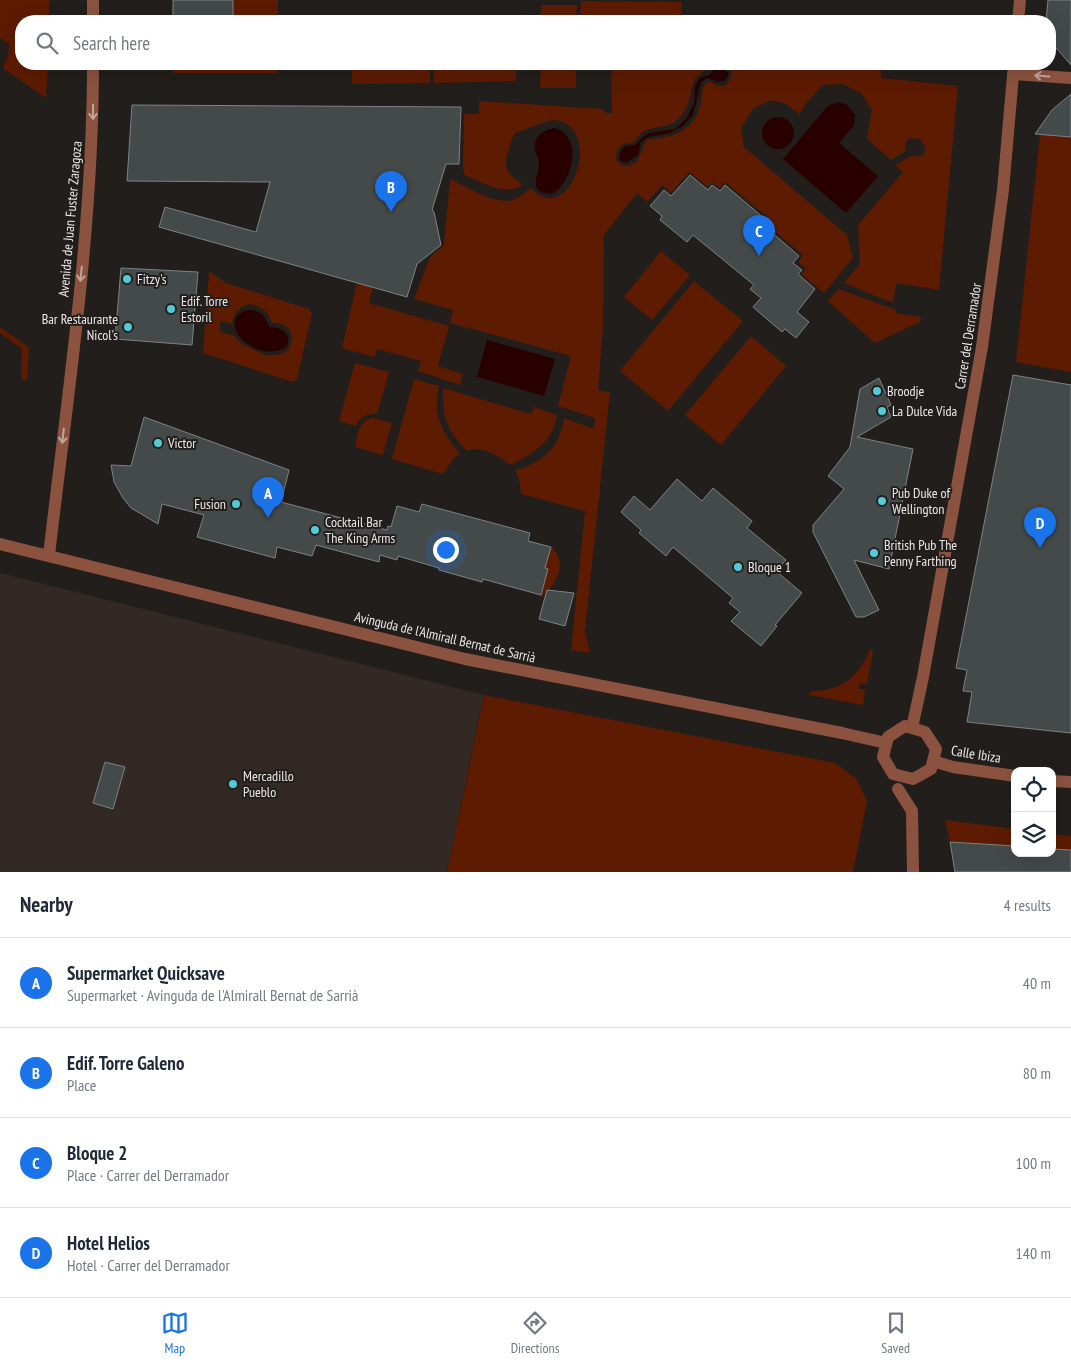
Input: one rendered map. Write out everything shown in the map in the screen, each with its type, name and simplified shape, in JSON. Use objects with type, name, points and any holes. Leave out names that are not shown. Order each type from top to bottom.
[{"type":"street","points":[[93,0],[93,15]]},
{"type":"street","points":[[1019,15],[1020,0]]},
{"type":"street","name":"Avenida de Juan Fuster Zaragoza","points":[[50,556],[86,234],[93,130],[93,70]]},
{"type":"street","name":"Carrer del Derramador","points":[[912,728],[923,678],[982,347],[1003,190],[1014,70]]},
{"type":"street","points":[[1020,70],[1071,78]]},
{"type":"street","name":"Avinguda de l'Almirall Bernat de Sarrià","points":[[0,544],[465,659],[886,743]]},
{"type":"street","points":[[906,726],[912,728],[925,732],[936,749],[931,769],[913,779],[893,774],[883,757],[888,736],[906,726]]},
{"type":"street","name":"Calle Ibiza","points":[[933,761],[953,767],[1011,775]]},
{"type":"street","points":[[1056,781],[1071,782]]},
{"type":"street","points":[[898,789],[912,811],[914,872]]},
{"type":"shaded area","points":[[0,0],[49,0],[49,15],[15,15],[15,70],[48,70],[46,98],[4,69],[4,63],[8,57],[9,44],[0,38]]},
{"type":"shaded area","points":[[233,0],[278,0],[278,15],[233,15]]},
{"type":"shaded area","points":[[581,1],[682,2],[681,15],[580,15]]},
{"type":"shaded area","points":[[541,5],[577,5],[576,15],[541,15]]},
{"type":"shaded area","points":[[173,70],[277,70],[277,73],[173,73]]},
{"type":"shaded area","points":[[352,70],[430,70],[430,83],[352,84]]},
{"type":"shaded area","points":[[433,70],[516,70],[516,81],[434,83]]},
{"type":"shaded area","points":[[541,70],[576,70],[576,88],[540,88]]},
{"type":"shaded area","points":[[611,70],[706,70],[695,79],[688,106],[680,118],[667,126],[645,131],[633,143],[625,143],[620,147],[616,160],[623,166],[637,161],[647,140],[674,135],[688,126],[698,112],[702,91],[706,83],[708,81],[719,86],[726,85],[731,77],[731,70],[882,70],[881,78],[958,86],[939,290],[896,283],[893,303],[844,283],[860,264],[858,225],[903,172],[895,165],[911,156],[921,156],[925,152],[925,147],[920,139],[910,138],[905,144],[906,151],[891,160],[867,139],[872,110],[862,94],[843,84],[823,85],[799,114],[786,104],[771,100],[754,108],[741,128],[744,147],[847,235],[853,258],[824,293],[801,274],[806,269],[798,262],[803,255],[765,223],[769,218],[725,182],[719,188],[712,182],[708,187],[689,172],[671,193],[662,185],[647,202],[637,193],[604,235],[603,327],[598,390],[610,392],[585,631],[590,653],[571,650],[585,511],[521,494],[519,479],[515,470],[534,463],[548,452],[559,437],[564,418],[594,429],[595,418],[558,406],[571,356],[450,323],[453,310],[414,299],[430,257],[444,245],[450,179],[485,196],[509,201],[531,188],[545,198],[558,196],[569,187],[577,172],[580,155],[578,139],[570,126],[554,120],[514,134],[507,156],[507,168],[515,179],[523,184],[516,188],[502,189],[486,185],[464,175],[464,114],[479,114],[479,101],[602,109],[606,113],[612,113]]},
{"type":"shaded area","points":[[714,70],[725,70],[729,74],[725,81],[718,82],[707,78],[701,82],[692,116],[683,126],[670,133],[648,137],[641,142],[638,155],[626,163],[619,160],[620,152],[625,146],[635,145],[649,133],[675,129],[686,119],[694,103],[695,85],[700,78],[709,75]]},
{"type":"shaded area","points":[[840,102],[847,105],[855,115],[854,125],[839,143],[878,176],[846,213],[783,159],[826,108]]},
{"type":"shaded area","points":[[778,117],[784,118],[789,122],[793,127],[793,139],[789,144],[784,148],[778,149],[772,148],[767,144],[763,139],[762,133],[763,127],[767,122],[772,118]]},
{"type":"shaded area","points":[[555,128],[565,134],[571,143],[571,166],[561,186],[554,192],[547,194],[537,189],[536,185],[539,159],[535,151],[535,142],[543,132]]},
{"type":"shaded area","points":[[1040,134],[1071,137],[1071,372],[1016,362]]},
{"type":"shaded area","points":[[661,251],[690,275],[652,320],[624,297]]},
{"type":"shaded area","points":[[209,271],[226,283],[309,309],[312,314],[297,379],[293,382],[203,353]],"holes":[[[250,304],[261,308],[269,315],[272,323],[288,327],[292,340],[288,351],[277,355],[265,355],[242,344],[233,335],[220,332],[220,321],[232,324],[235,314]]]},
{"type":"shaded area","points":[[694,281],[743,321],[668,411],[620,371]]},
{"type":"shaded area","points":[[357,282],[373,287],[369,303],[449,326],[438,366],[463,374],[460,385],[418,371],[421,361],[377,349],[374,357],[342,348]]},
{"type":"shaded area","points":[[839,289],[896,310],[895,313],[921,317],[920,322],[875,343],[828,301]]},
{"type":"shaded area","points":[[249,310],[257,311],[262,315],[269,327],[278,328],[285,332],[288,338],[287,347],[274,351],[262,350],[250,346],[241,339],[236,330],[235,322],[239,315]]},
{"type":"shaded area","points":[[0,327],[29,347],[27,380],[21,379],[22,349],[0,333]]},
{"type":"shaded area","points":[[751,336],[786,366],[721,445],[685,415]]},
{"type":"shaded area","points":[[487,340],[555,359],[544,396],[477,377]]},
{"type":"shaded area","points":[[355,363],[389,372],[377,414],[364,416],[356,426],[339,421]]},
{"type":"shaded area","points":[[414,379],[439,386],[437,406],[440,423],[460,454],[454,458],[443,474],[392,459]]},
{"type":"shaded area","points":[[443,388],[531,414],[534,407],[557,415],[553,430],[539,447],[513,464],[508,464],[503,459],[485,451],[476,449],[467,451],[450,430],[447,423]]},
{"type":"shaded area","points":[[374,418],[392,423],[383,455],[355,447],[360,428],[369,419]]},
{"type":"shaded area","points":[[551,547],[556,553],[560,567],[555,581],[540,598],[548,569],[545,568]]},
{"type":"shaded area","name":"Mercadillo Pueblo","points":[[0,573],[484,695],[447,872],[0,872]]},
{"type":"shaded area","points":[[871,648],[873,652],[867,684],[860,683],[859,689],[865,690],[863,705],[810,695],[810,692],[822,691],[841,685],[855,675]]},
{"type":"shaded area","points":[[484,695],[835,763],[857,779],[867,801],[853,872],[447,872]]},
{"type":"shaded area","points":[[945,820],[1011,828],[1011,846],[950,842]]},
{"type":"shaded area","points":[[1056,834],[1071,836],[1071,850],[1056,849]]},
{"type":"building","points":[[173,0],[233,0],[233,15],[173,15]]},
{"type":"building","points":[[1048,0],[1071,0],[1071,65],[1056,48],[1056,15],[1047,15]]},
{"type":"building","points":[[1071,94],[1071,137],[1035,134],[1052,110]]},
{"type":"building","points":[[132,105],[461,107],[459,164],[446,164],[432,210],[441,245],[417,264],[407,297],[159,227],[165,207],[256,232],[270,182],[127,181]]},
{"type":"building","points":[[690,175],[708,190],[712,185],[720,191],[725,185],[765,219],[761,223],[799,256],[793,263],[802,270],[798,274],[815,289],[797,312],[809,322],[796,338],[785,329],[782,332],[753,307],[761,298],[750,289],[754,285],[693,235],[687,242],[660,220],[662,216],[650,206],[664,190],[671,196]]},
{"type":"building","points":[[121,268],[198,272],[192,345],[115,339]]},
{"type":"building","points":[[1013,375],[1071,385],[1071,733],[967,722],[972,692],[963,691],[967,670],[956,668]]},
{"type":"building","points":[[879,378],[891,405],[887,407],[891,417],[857,437],[913,449],[889,569],[854,560],[879,610],[864,617],[856,617],[813,532],[813,525],[844,489],[828,476],[850,447],[860,389]]},
{"type":"building","points":[[144,417],[289,470],[281,502],[387,530],[388,526],[391,527],[397,506],[419,512],[422,504],[530,533],[528,541],[551,547],[545,568],[548,569],[541,595],[483,579],[482,582],[398,556],[397,560],[380,555],[379,562],[316,545],[312,556],[277,547],[275,558],[197,537],[204,515],[162,504],[158,524],[131,508],[123,498],[114,482],[111,465],[131,466]]},
{"type":"building","name":"Bloque 1","points":[[677,479],[702,501],[713,488],[752,521],[747,528],[786,560],[776,571],[802,593],[775,625],[777,626],[761,646],[731,621],[740,612],[729,603],[733,598],[673,547],[666,556],[639,533],[641,530],[621,512],[634,496],[650,510]]},
{"type":"building","points":[[547,590],[574,593],[565,626],[539,619]]},
{"type":"building","points":[[105,762],[125,767],[113,809],[93,803]]},
{"type":"building","points":[[950,842],[1011,846],[1011,857],[1056,857],[1056,849],[1071,850],[1071,872],[955,872]]},
{"type":"place","name":"Edif. Torre Galeno","points":[[391,212]]},
{"type":"place","name":"Bloque 2","points":[[759,256]]},
{"type":"place","name":"Fitzy's","points":[[127,279]]},
{"type":"place","name":"Edif. Torre Estoril","points":[[171,309]]},
{"type":"place","name":"Bar Restaurante Nicol's","points":[[128,327]]},
{"type":"place","name":"Broodje","points":[[877,391]]},
{"type":"place","name":"La Dulce Vida","points":[[882,411]]},
{"type":"place","name":"Victor","points":[[158,443]]},
{"type":"place","name":"Pub Duke of Wellington","points":[[882,501]]},
{"type":"place","name":"Fusion","points":[[236,504]]},
{"type":"place","name":"Supermarket Quicksave","points":[[268,518]]},
{"type":"place","name":"Cocktail Bar The King Arms","points":[[315,530]]},
{"type":"place","name":"Hotel Helios","points":[[1040,548]]},
{"type":"place","name":"British Pub The Penny Farthing","points":[[874,553]]},
{"type":"place","name":"Bloque 1","points":[[738,567]]},
{"type":"place","name":"Mercadillo Pueblo","points":[[233,784]]}]
